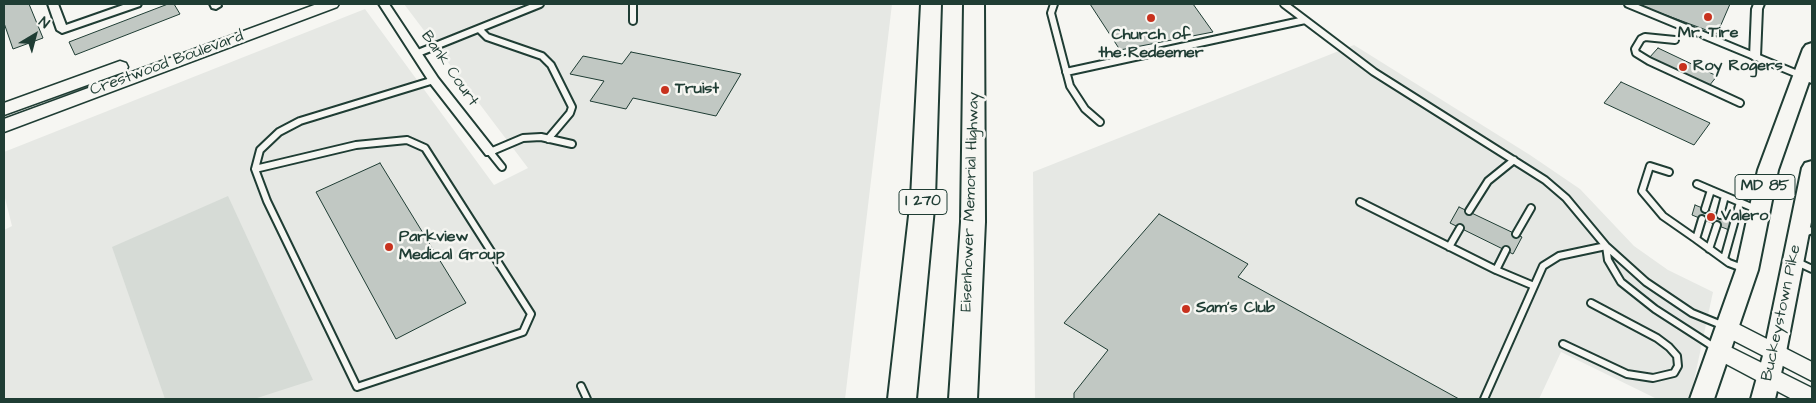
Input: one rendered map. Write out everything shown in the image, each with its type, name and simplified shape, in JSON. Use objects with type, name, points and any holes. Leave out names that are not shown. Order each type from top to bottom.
[{"type":"highway","name":"I 270","points":[[902,399],[923,198],[931,4]]},
{"type":"highway","name":"Eisenhower Memorial Highway","points":[[963,399],[973,222],[974,4]]},
{"type":"main road","name":"Crestwood Boulevard","points":[[4,109],[293,4]]},
{"type":"main road","name":"Crestwood Boulevard","points":[[4,126],[331,4]]},
{"type":"main road","name":"MD 85","points":[[1702,399],[1747,270],[1768,170],[1807,78],[1812,49]]},
{"type":"main road","name":"Buckeystown Pike","points":[[1763,399],[1775,352],[1803,265],[1812,168]]},
{"type":"main road","points":[[1728,328],[1812,372]]},
{"type":"main road","points":[[1720,350],[1812,399]]},
{"type":"street","points":[[53,4],[62,30],[136,4]]},
{"type":"street","name":"Bank Court","points":[[384,4],[434,80],[490,152]]},
{"type":"street","points":[[1755,57],[1756,9],[1759,4]]},
{"type":"lane","points":[[418,53],[540,4]]},
{"type":"lane","points":[[633,4],[633,21]]},
{"type":"lane","points":[[1054,4],[1051,13],[1070,86],[1085,109],[1100,122]]},
{"type":"lane","points":[[1284,4],[1374,72],[1545,180],[1566,198],[1606,246],[1662,294],[1692,312],[1728,328]]},
{"type":"lane","points":[[1628,4],[1807,78]]},
{"type":"lane","points":[[1066,72],[1305,20]]},
{"type":"lane","points":[[479,29],[487,37],[499,43],[531,51],[542,56],[551,65],[572,106],[570,113],[548,139]]},
{"type":"lane","points":[[1675,40],[1645,37],[1641,39],[1635,50],[1636,53],[1649,61],[1740,102]]},
{"type":"lane","points":[[255,169],[356,144],[407,140],[425,148],[531,314],[523,332],[358,387],[267,201],[255,169],[260,150],[279,132],[300,122],[434,80]]},
{"type":"lane","points":[[502,167],[490,152],[523,138],[541,137],[572,144]]},
{"type":"lane","points":[[1469,211],[1488,180],[1514,160]]},
{"type":"lane","points":[[1670,172],[1650,166],[1642,191],[1663,216],[1724,259],[1747,270]]},
{"type":"lane","points":[[1697,184],[1760,210]]},
{"type":"lane","points":[[1705,209],[1711,190]]},
{"type":"lane","points":[[1720,215],[1725,196]]},
{"type":"lane","points":[[1360,202],[1496,270],[1534,286]]},
{"type":"lane","points":[[1724,259],[1740,202]]},
{"type":"lane","points":[[1516,234],[1531,208]]},
{"type":"lane","points":[[1696,240],[1702,219]]},
{"type":"lane","points":[[1709,249],[1717,225]]},
{"type":"lane","points":[[1450,246],[1460,228]]},
{"type":"lane","points":[[1484,399],[1542,266],[1559,256],[1606,246]]},
{"type":"lane","points":[[1606,246],[1608,260],[1621,282],[1654,309],[1720,350]]},
{"type":"lane","points":[[1496,270],[1506,250]]},
{"type":"lane","points":[[1563,344],[1627,374],[1653,378],[1674,372],[1678,366],[1677,356],[1669,347],[1657,338],[1592,303]]},
{"type":"lane","points":[[582,386],[587,399]]},
{"type":"shaded area","points":[[404,4],[892,4],[845,399],[4,399],[4,230],[12,226],[4,194],[4,152],[365,9],[494,185],[528,168]]},
{"type":"shaded area","points":[[1354,45],[1530,155],[1580,189],[1634,246],[1668,270],[1713,292],[1690,399],[1657,399],[1561,352],[1539,399],[1035,399],[1033,172]]},
{"type":"shaded area","points":[[228,196],[313,380],[254,399],[165,399],[112,247]]},
{"type":"building","points":[[4,4],[29,4],[43,38],[13,49],[4,23]]},
{"type":"building","points":[[168,4],[174,4],[180,14],[75,55],[69,42]]},
{"type":"building","name":"Church of the Redeemer","points":[[1090,4],[1193,4],[1213,32],[1120,50]]},
{"type":"building","points":[[1636,4],[1730,4],[1717,34]]},
{"type":"building","name":"Roy Rogers","points":[[1658,48],[1717,76],[1709,86],[1649,58]]},
{"type":"building","name":"Truist","points":[[631,52],[741,74],[716,116],[633,98],[626,109],[590,101],[604,81],[570,74],[583,56],[622,64]]},
{"type":"building","points":[[1621,82],[1710,123],[1694,145],[1604,103]]},
{"type":"building","name":"Parkview Medical Group","points":[[380,163],[466,303],[396,339],[316,192]]},
{"type":"building","name":"Valero","points":[[1695,205],[1732,220],[1729,230],[1692,215]]},
{"type":"building","points":[[1459,207],[1522,237],[1513,254],[1450,223]]},
{"type":"building","name":"Sam's Club","points":[[1159,214],[1248,264],[1238,277],[1459,399],[1074,399],[1074,393],[1108,350],[1064,323]]},
{"type":"place","name":"Mr. Tire","points":[[1708,17]]},
{"type":"place","name":"Church of the Redeemer","points":[[1151,18]]},
{"type":"place","name":"Roy Rogers","points":[[1683,67]]},
{"type":"place","name":"Truist","points":[[665,90]]},
{"type":"place","name":"Valero","points":[[1711,217]]},
{"type":"place","name":"Parkview Medical Group","points":[[389,247]]},
{"type":"place","name":"Sam's Club","points":[[1186,309]]}]
